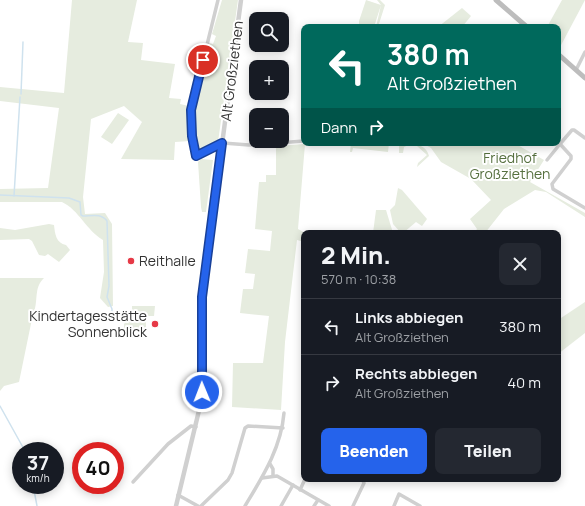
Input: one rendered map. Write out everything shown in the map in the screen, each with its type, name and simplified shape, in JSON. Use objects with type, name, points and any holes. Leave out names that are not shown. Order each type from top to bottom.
[{"type":"main road","points":[[496,0],[524,24]]},
{"type":"main road","points":[[561,59],[585,78]]},
{"type":"street","name":"Alt Großziethen","points":[[218,0],[191,110],[192,136],[196,156],[222,143]]},
{"type":"street","name":"Alt Großziethen","points":[[176,506],[196,427],[202,392],[202,297],[241,0]]},
{"type":"street","points":[[576,70],[585,52]]},
{"type":"street","points":[[561,143],[572,130],[585,138]]},
{"type":"street","points":[[222,143],[248,145],[301,141]]},
{"type":"street","points":[[561,145],[571,156],[571,159],[552,184],[553,189],[585,208]]},
{"type":"street","points":[[547,160],[558,146]]},
{"type":"street","points":[[245,506],[270,464],[278,447],[283,428],[284,413]]},
{"type":"street","points":[[133,482],[168,444],[191,426],[196,427]]},
{"type":"street","points":[[201,506],[228,480],[232,473],[245,428],[248,426],[283,428]]},
{"type":"street","points":[[270,464],[273,469],[273,476]]},
{"type":"street","points":[[262,478],[273,476],[293,485],[329,506]]},
{"type":"street","points":[[300,490],[304,482]]},
{"type":"street","points":[[353,506],[362,482]]},
{"type":"street","points":[[281,506],[293,485]]},
{"type":"street","points":[[394,506],[398,493],[420,506]]},
{"type":"street","points":[[178,495],[198,506]]},
{"type":"street","points":[[314,506],[318,500]]},
{"type":"street","points":[[187,506],[190,501]]},
{"type":"green space","points":[[72,0],[137,0],[128,42],[143,43],[141,60],[175,64],[169,98],[181,99],[180,104],[189,106],[195,103],[209,43],[213,44],[216,36],[212,34],[222,0],[238,0],[218,142],[193,154],[190,141],[175,142],[174,160],[121,159],[142,122],[124,106],[91,119],[83,197],[85,214],[105,213],[112,224],[113,306],[108,307],[100,298],[104,272],[103,240],[92,231],[73,210],[62,202],[0,202],[0,189],[48,188],[59,108],[0,101],[0,87],[64,93]]},
{"type":"green space","points":[[366,0],[381,5],[375,24],[359,24]]},
{"type":"green space","points":[[377,0],[380,0],[385,5],[379,24],[377,24],[381,5]]},
{"type":"green space","points":[[562,0],[585,0],[561,45],[561,24],[549,24]]},
{"type":"green space","points":[[462,8],[471,16],[464,24],[442,24]]},
{"type":"green space","points":[[118,113],[129,120],[112,144],[101,137]]},
{"type":"green space","points":[[301,144],[301,146],[305,146],[298,229],[301,231],[301,241],[297,240],[285,342],[281,410],[232,407],[233,363],[263,363],[269,316],[240,313],[243,289],[253,289],[255,274],[245,273],[248,249],[270,251],[272,231],[255,229],[259,182],[266,182],[266,175],[276,175],[276,148],[289,148],[289,145]]},
{"type":"green space","points":[[351,146],[389,146],[388,152],[353,148],[352,152],[350,152]]},
{"type":"green space","points":[[399,146],[406,146],[404,147],[403,153],[399,153]]},
{"type":"green space","points":[[417,146],[425,148],[429,156],[417,167],[418,163],[427,155]]},
{"type":"green space","name":"Friedhof Großziethen","points":[[427,146],[519,146],[544,160],[530,182],[585,213],[585,217],[546,192],[535,190],[504,209],[487,230],[476,230],[470,219],[491,200],[471,179],[441,162],[431,148]]},
{"type":"green space","points":[[201,159],[213,160],[206,212],[202,212],[201,207],[198,162]]},
{"type":"green space","points":[[398,188],[402,190],[427,219],[422,226],[416,222],[407,230],[398,230],[393,224],[390,210],[395,205]]},
{"type":"green space","points":[[376,210],[386,210],[392,230],[373,230]]},
{"type":"green space","points":[[49,224],[54,225],[58,240],[66,245],[70,250],[59,262],[48,254],[45,256],[39,255],[32,241],[29,239],[0,240],[0,228],[15,230]]},
{"type":"green space","points":[[0,278],[44,278],[38,286],[36,305],[19,382],[4,386],[0,391]]},
{"type":"green space","points":[[585,302],[585,333],[561,352],[561,318]]},
{"type":"green space","points":[[132,306],[155,306],[154,316],[132,316]]},
{"type":"green space","points":[[146,320],[146,329],[132,333],[124,329],[124,324],[126,322]]},
{"type":"waterway","points":[[21,94],[23,42]]},
{"type":"waterway","points":[[14,196],[20,97]]},
{"type":"waterway","points":[[0,195],[69,198],[80,202],[81,215],[93,215],[105,218],[107,221],[109,286],[107,297],[112,309],[112,317]]},
{"type":"waterway","points":[[0,406],[20,442]]},
{"type":"waterway","points":[[35,494],[37,506]]},
{"type":"place","name":"Reithalle","points":[[131,261]]},
{"type":"place","name":"Kindertagesstätte Sonnenblick","points":[[155,324]]},
{"type":"route","points":[[202,392],[202,297],[222,143],[196,156],[192,136],[191,110],[203,60]]}]
